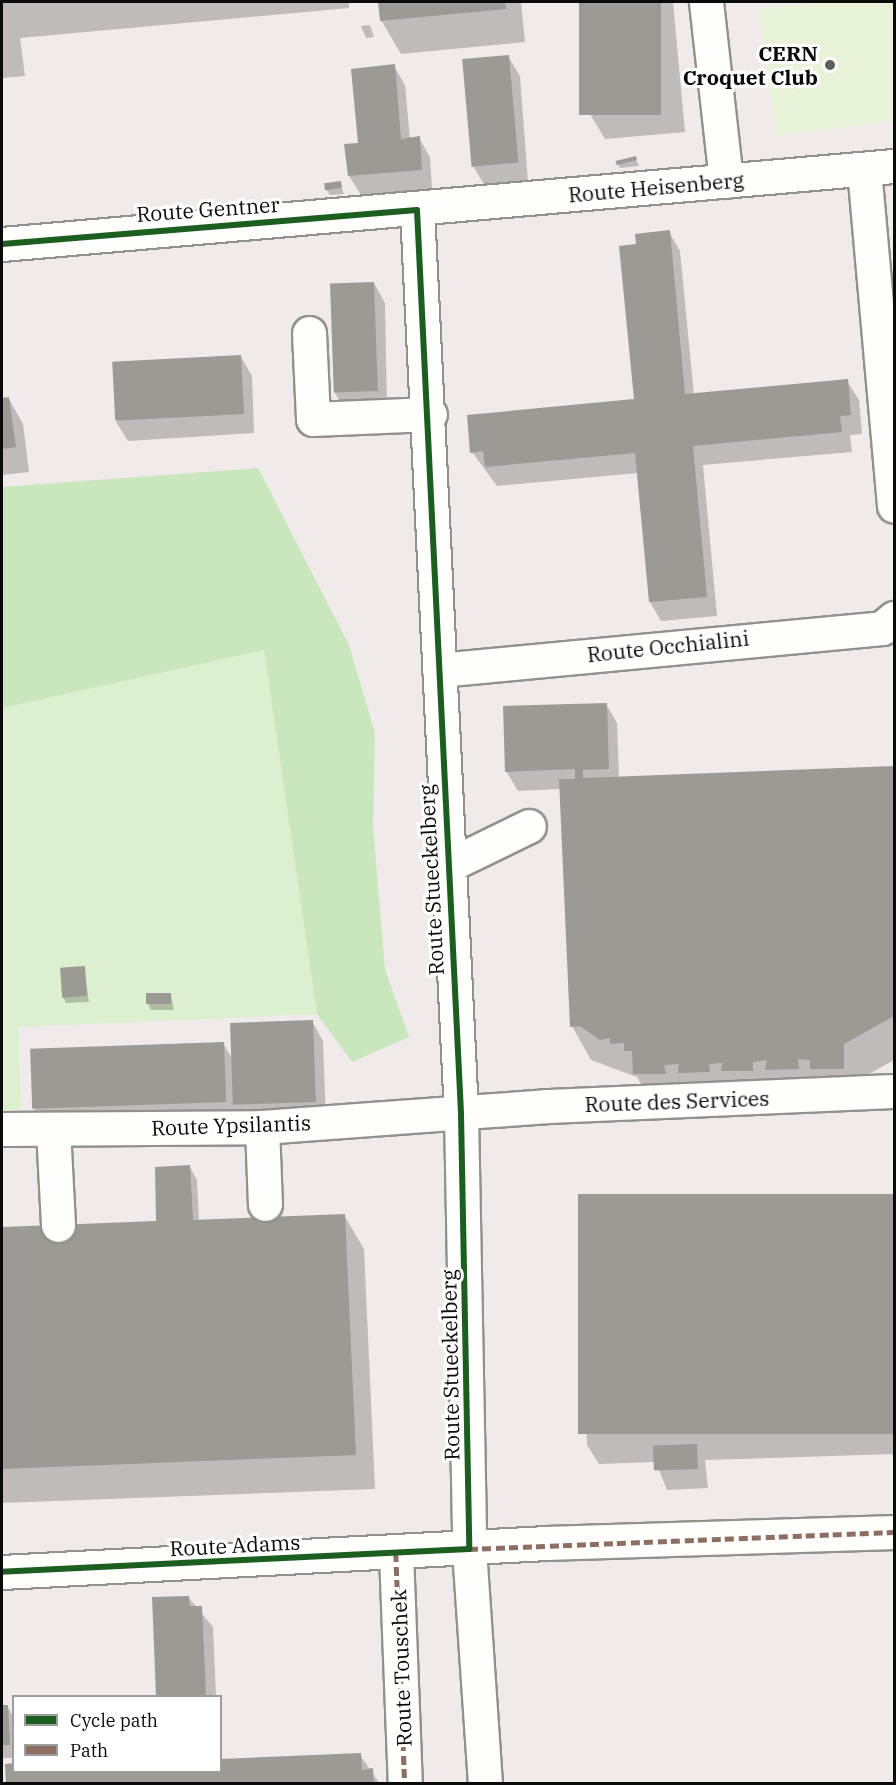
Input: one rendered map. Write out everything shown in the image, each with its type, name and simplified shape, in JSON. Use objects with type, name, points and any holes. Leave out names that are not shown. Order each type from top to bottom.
[{"type":"street","points":[[706,2],[726,181]]},
{"type":"street","points":[[879,168],[894,506]]},
{"type":"street","name":"Route Heisenberg","points":[[417,210],[879,168]]},
{"type":"street","name":"Route Gentner","points":[[2,244],[417,210]]},
{"type":"street","name":"Route Stueckelberg","points":[[417,210],[430,414],[447,866],[460,1114],[469,1549],[485,1784]]},
{"type":"street","points":[[309,333],[313,419],[430,414]]},
{"type":"street","name":"Route Occhialini","points":[[439,670],[882,628],[894,618]]},
{"type":"street","points":[[447,866],[529,826]]},
{"type":"street","name":"Route des Services","points":[[460,1114],[894,1091]]},
{"type":"street","name":"Route Ypsilantis","points":[[2,1129],[262,1127],[460,1114]]},
{"type":"street","points":[[262,1127],[265,1204]]},
{"type":"street","points":[[53,1129],[58,1225]]},
{"type":"street","points":[[469,1549],[894,1532]]},
{"type":"street","name":"Route Adams","points":[[2,1572],[469,1549]]},
{"type":"street","name":"Route Touschek","points":[[396,1553],[405,1784]]},
{"type":"shaded area","points":[[2,2],[894,2],[894,1783],[2,1784]]},
{"type":"green space","name":"CERN Croquet Club","points":[[819,2],[894,2],[894,121],[775,136],[759,9]]},
{"type":"green space","points":[[258,468],[349,645],[375,733],[373,826],[385,969],[409,1037],[352,1062],[317,1014],[264,650],[2,708],[2,487]]},
{"type":"green space","points":[[264,650],[317,1014],[18,1027],[21,1109],[2,1110],[2,708]]},
{"type":"building","points":[[378,2],[505,2],[506,9],[380,21]]},
{"type":"building","points":[[579,2],[661,2],[661,115],[579,115]]},
{"type":"building","points":[[509,55],[518,163],[472,167],[462,59]]},
{"type":"building","points":[[395,64],[401,139],[420,136],[422,170],[348,176],[344,144],[358,143],[351,69]]},
{"type":"building","points":[[636,156],[637,160],[617,165],[616,161]]},
{"type":"building","points":[[341,181],[342,188],[325,190],[324,183]]},
{"type":"building","points":[[670,230],[685,394],[848,379],[851,415],[840,416],[842,432],[693,446],[707,597],[649,602],[635,453],[485,467],[483,451],[470,453],[467,415],[634,399],[619,246],[636,244],[635,234]]},
{"type":"building","points":[[374,282],[378,391],[334,392],[330,284]]},
{"type":"building","points":[[241,355],[244,414],[115,421],[112,362]]},
{"type":"building","points":[[9,397],[16,447],[2,449],[2,398]]},
{"type":"building","points":[[607,703],[609,769],[583,770],[583,778],[894,766],[894,1016],[844,1044],[844,1069],[810,1069],[810,1060],[798,1059],[799,1069],[765,1070],[767,1060],[753,1062],[753,1071],[721,1071],[722,1063],[709,1064],[710,1072],[678,1073],[679,1064],[664,1065],[666,1074],[633,1074],[632,1051],[624,1051],[624,1043],[610,1044],[610,1038],[600,1040],[580,1026],[570,1027],[559,779],[575,779],[575,769],[505,772],[503,706]]},
{"type":"building","points":[[85,966],[87,996],[62,998],[60,968]]},
{"type":"building","points":[[146,993],[171,993],[171,1004],[146,1004]]},
{"type":"building","points":[[313,1020],[316,1102],[233,1105],[230,1023]]},
{"type":"building","points":[[224,1042],[226,1102],[32,1109],[30,1049]]},
{"type":"building","points":[[190,1165],[193,1220],[345,1214],[356,1455],[2,1469],[2,1227],[156,1221],[155,1167]]},
{"type":"building","points":[[578,1194],[894,1194],[894,1434],[578,1434]]},
{"type":"building","points":[[697,1444],[698,1469],[654,1471],[653,1446]]},
{"type":"building","points":[[189,1596],[190,1606],[202,1606],[206,1695],[156,1695],[152,1597]]},
{"type":"building","points":[[2,1705],[8,1705],[10,1745],[2,1745]]},
{"type":"building","points":[[361,1753],[362,1770],[373,1768],[374,1784],[6,1784],[5,1764],[12,1763],[12,1773],[222,1773],[222,1759]]},
{"type":"marked path","points":[[469,1549],[894,1532]]},
{"type":"marked path","points":[[396,1553],[405,1784]]},
{"type":"cycle path","points":[[2,244],[417,210],[461,1114],[469,1549],[2,1572]]},
{"type":"place","name":"CERN Croquet Club","points":[[830,65]]}]
